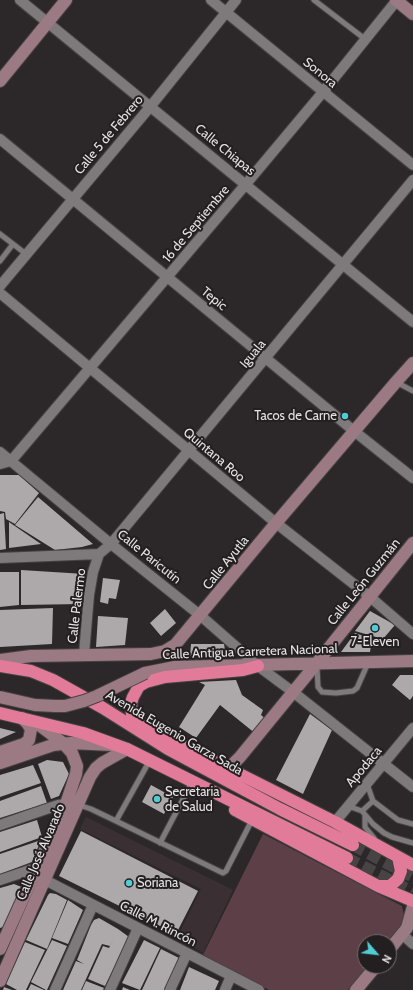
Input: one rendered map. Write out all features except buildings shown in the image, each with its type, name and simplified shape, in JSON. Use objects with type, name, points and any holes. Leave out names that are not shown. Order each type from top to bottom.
[{"type":"highway","name":"Avenida Eugenio Garza Sada","points":[[0,666],[31,671],[53,680],[103,708],[168,749],[353,845]]},
{"type":"highway","points":[[258,666],[242,670],[165,677],[151,680],[139,686],[131,703],[132,715],[139,722],[159,734],[335,822],[413,864]]},
{"type":"highway","points":[[0,713],[83,733],[121,747],[347,858]]},
{"type":"highway","points":[[159,734],[168,749]]},
{"type":"highway","points":[[192,762],[226,767]]},
{"type":"highway","points":[[204,787],[218,801],[252,820],[378,886],[413,900]]},
{"type":"highway","points":[[378,886],[390,886],[398,879],[401,871],[393,854]]},
{"type":"street","points":[[0,81],[66,0]]},
{"type":"street","name":"Sonora","points":[[211,0],[413,165]]},
{"type":"street","name":"Calle 5 de Febrero","points":[[0,286],[236,0]]},
{"type":"street","points":[[396,0],[413,14]]},
{"type":"street","name":"16 de Septiembre","points":[[11,461],[323,92],[396,0]]},
{"type":"street","name":"Calle Chiapas","points":[[23,1],[413,322]]},
{"type":"street","name":"Tepic","points":[[0,138],[72,199],[413,478]]},
{"type":"street","name":"Iguala","points":[[112,544],[413,180]]},
{"type":"street","name":"Quintana Roo","points":[[0,293],[276,523],[369,596],[413,634]]},
{"type":"street","name":"Calle Ayutla","points":[[0,660],[31,656],[151,654],[165,651],[175,645],[201,616],[276,523],[413,363]]},
{"type":"street","name":"Calle Paricutín","points":[[0,452],[201,616],[258,666],[413,787]]},
{"type":"street","points":[[0,464],[11,461]]},
{"type":"street","name":"Calle León Guzmán","points":[[226,767],[240,757],[413,543]]},
{"type":"street","name":"Calle Palermo","points":[[84,654],[89,595],[93,572],[99,554],[112,544]]},
{"type":"street","points":[[0,558],[99,554]]},
{"type":"street","name":"Calle Antigua Carretera Nacional","points":[[0,697],[35,705],[65,706],[97,696],[145,673],[175,667],[413,661]]},
{"type":"street","points":[[0,752],[24,744],[29,740],[32,733],[31,729],[22,718]]},
{"type":"street","points":[[35,722],[63,743],[72,753],[77,766]]},
{"type":"street","name":"Apodaca","points":[[335,822],[413,728]]},
{"type":"street","points":[[0,763],[46,747],[63,743],[121,747]]},
{"type":"street","points":[[46,747],[64,755],[77,766]]},
{"type":"street","name":"Calle José Alvarado","points":[[0,949],[3,936],[19,907],[36,868],[72,804],[96,768],[121,747]]},
{"type":"street","name":"Calle José Alvarado","points":[[0,982],[45,880],[72,804],[77,766]]},
{"type":"street","points":[[0,825],[58,805],[72,804]]},
{"type":"street","points":[[0,880],[36,868]]},
{"type":"street","name":"Calle M. Rincón","points":[[45,880],[259,990]]},
{"type":"street","points":[[55,990],[93,905]]},
{"type":"street","points":[[397,941],[407,930],[413,906]]},
{"type":"street","points":[[19,907],[30,913]]},
{"type":"street","points":[[110,990],[138,928]]},
{"type":"street","points":[[407,930],[413,944]]},
{"type":"street","points":[[170,990],[186,953]]},
{"type":"street","points":[[356,990],[369,974]]},
{"type":"street","points":[[224,990],[231,976]]},
{"type":"lane","points":[[314,0],[365,39]]},
{"type":"lane","points":[[0,234],[26,254]]},
{"type":"lane","points":[[0,261],[13,244]]},
{"type":"lane","points":[[396,382],[413,391]]},
{"type":"lane","points":[[316,664],[318,686],[322,692],[336,693],[353,691],[357,688],[368,662]]},
{"type":"lane","points":[[116,822],[150,760]]},
{"type":"lane","points":[[160,843],[192,781]]},
{"type":"lane","points":[[367,782],[373,801],[398,820],[413,824]]},
{"type":"lane","points":[[362,810],[373,801]]},
{"type":"lane","points":[[72,804],[91,809],[223,873],[226,871],[252,820]]},
{"type":"lane","points":[[348,806],[362,810],[365,816],[384,833],[413,843]]},
{"type":"lane","points":[[365,816],[364,825],[367,831],[393,854]]},
{"type":"shaded area","points":[[86,817],[233,890],[203,953],[177,938],[201,889],[80,829]]},
{"type":"shaded area","points":[[263,834],[402,906],[406,924],[397,934],[357,934],[357,974],[362,974],[348,990],[269,990],[203,955]]},
{"type":"tunnel","points":[[353,845],[413,877]]},
{"type":"tunnel","points":[[347,858],[413,892]]},
{"type":"place","name":"Tacos de Carne","points":[[345,416]]},
{"type":"place","name":"7-Eleven","points":[[375,628]]},
{"type":"place","name":"Secretaria de Salud","points":[[157,799]]},
{"type":"place","name":"Soriana","points":[[129,883]]}]
